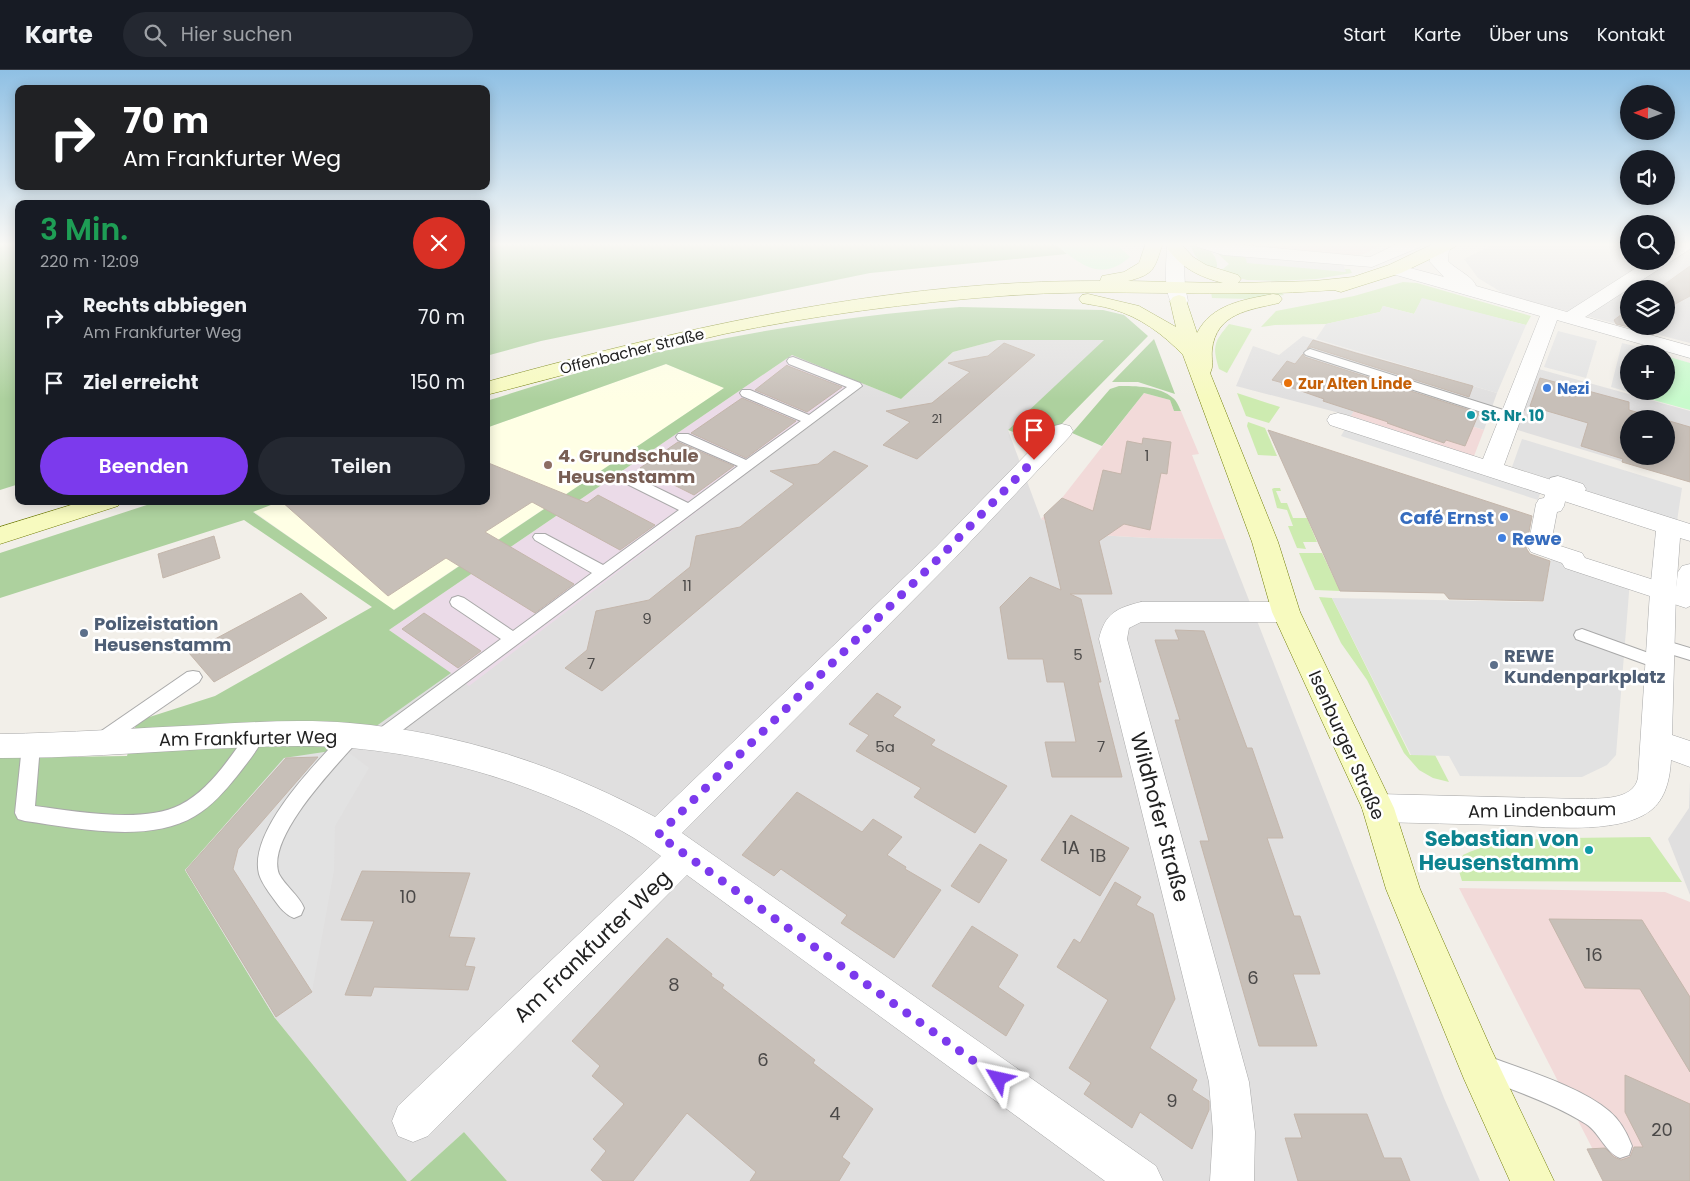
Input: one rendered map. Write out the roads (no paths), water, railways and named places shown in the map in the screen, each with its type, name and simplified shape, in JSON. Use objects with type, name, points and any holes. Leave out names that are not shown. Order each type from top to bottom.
[{"type":"main road","name":"Offenbacher Straße","points":[[490,388],[603,357],[690,336],[804,313],[898,301],[1017,295]]},
{"type":"main road","points":[[1083,295],[1139,311],[1164,326],[1192,353]]},
{"type":"main road","name":"Isenburger Straße","points":[[1178,295],[1192,353],[1265,542],[1286,612],[1378,808],[1402,889],[1478,1065],[1532,1181]]},
{"type":"main road","points":[[1204,386],[1202,352],[1206,333],[1212,322],[1230,309],[1271,295]]},
{"type":"main road","points":[[0,536],[97,505]]},
{"type":"street","points":[[1488,295],[1690,352]]},
{"type":"street","points":[[1491,469],[1511,417],[1560,315],[1597,295]]},
{"type":"street","name":"Am Lindenbaum","points":[[1338,420],[1683,528],[1663,591],[1657,742],[1652,785],[1641,800],[1628,808],[1608,812],[1582,813],[1378,808]]},
{"type":"street","name":"Am Frankfurter Weg","points":[[413,1121],[945,552],[1062,431]]},
{"type":"street","points":[[1557,490],[1553,506],[1547,504],[1539,548],[1574,559],[1573,562],[1686,599],[1690,572]]},
{"type":"street","name":"Wildhofer Straße","points":[[1232,1181],[1236,1138],[1229,1082],[1113,639],[1115,627],[1125,616],[1141,612],[1286,612]]},
{"type":"street","name":"Am Frankfurter Weg","points":[[15,746],[256,735],[304,734],[365,737],[455,752],[540,777],[610,808],[671,845],[1141,1181]]},
{"type":"street","points":[[1657,742],[1690,754]]},
{"type":"lane","points":[[1310,353],[1511,417]]},
{"type":"lane","points":[[294,908],[269,874],[268,859],[272,842],[284,817],[300,793],[365,737],[513,639],[856,386],[793,361]]},
{"type":"lane","points":[[746,394],[810,420]]},
{"type":"lane","points":[[683,436],[748,466]]},
{"type":"lane","points":[[626,478],[689,509]]},
{"type":"lane","points":[[540,537],[603,572]]},
{"type":"lane","points":[[458,602],[513,639]]},
{"type":"lane","points":[[1582,635],[1690,654]]},
{"type":"lane","points":[[1660,648],[1690,645]]},
{"type":"lane","points":[[99,742],[192,677]]},
{"type":"lane","points":[[15,746],[25,814],[118,822],[146,822],[167,819],[187,811],[204,798],[226,777],[256,735]]},
{"type":"lane","points":[[1478,1065],[1542,1090],[1594,1114],[1612,1132],[1620,1146]]},
{"type":"place","name":"Zur Alten Linde","points":[[1288,383]]},
{"type":"place","name":"Nezi","points":[[1547,388]]},
{"type":"place","name":"St. Nr. 10","points":[[1471,415]]},
{"type":"place","name":"4. Grundschule Heusenstamm","points":[[548,465]]},
{"type":"place","name":"Café Ernst","points":[[1504,517]]},
{"type":"place","name":"Rewe","points":[[1502,538]]},
{"type":"place","name":"Polizeistation Heusenstamm","points":[[84,633]]},
{"type":"place","name":"REWE Kundenparkplatz","points":[[1494,665]]},
{"type":"place","name":"Sebastian von Heusenstamm","points":[[1589,850]]}]
